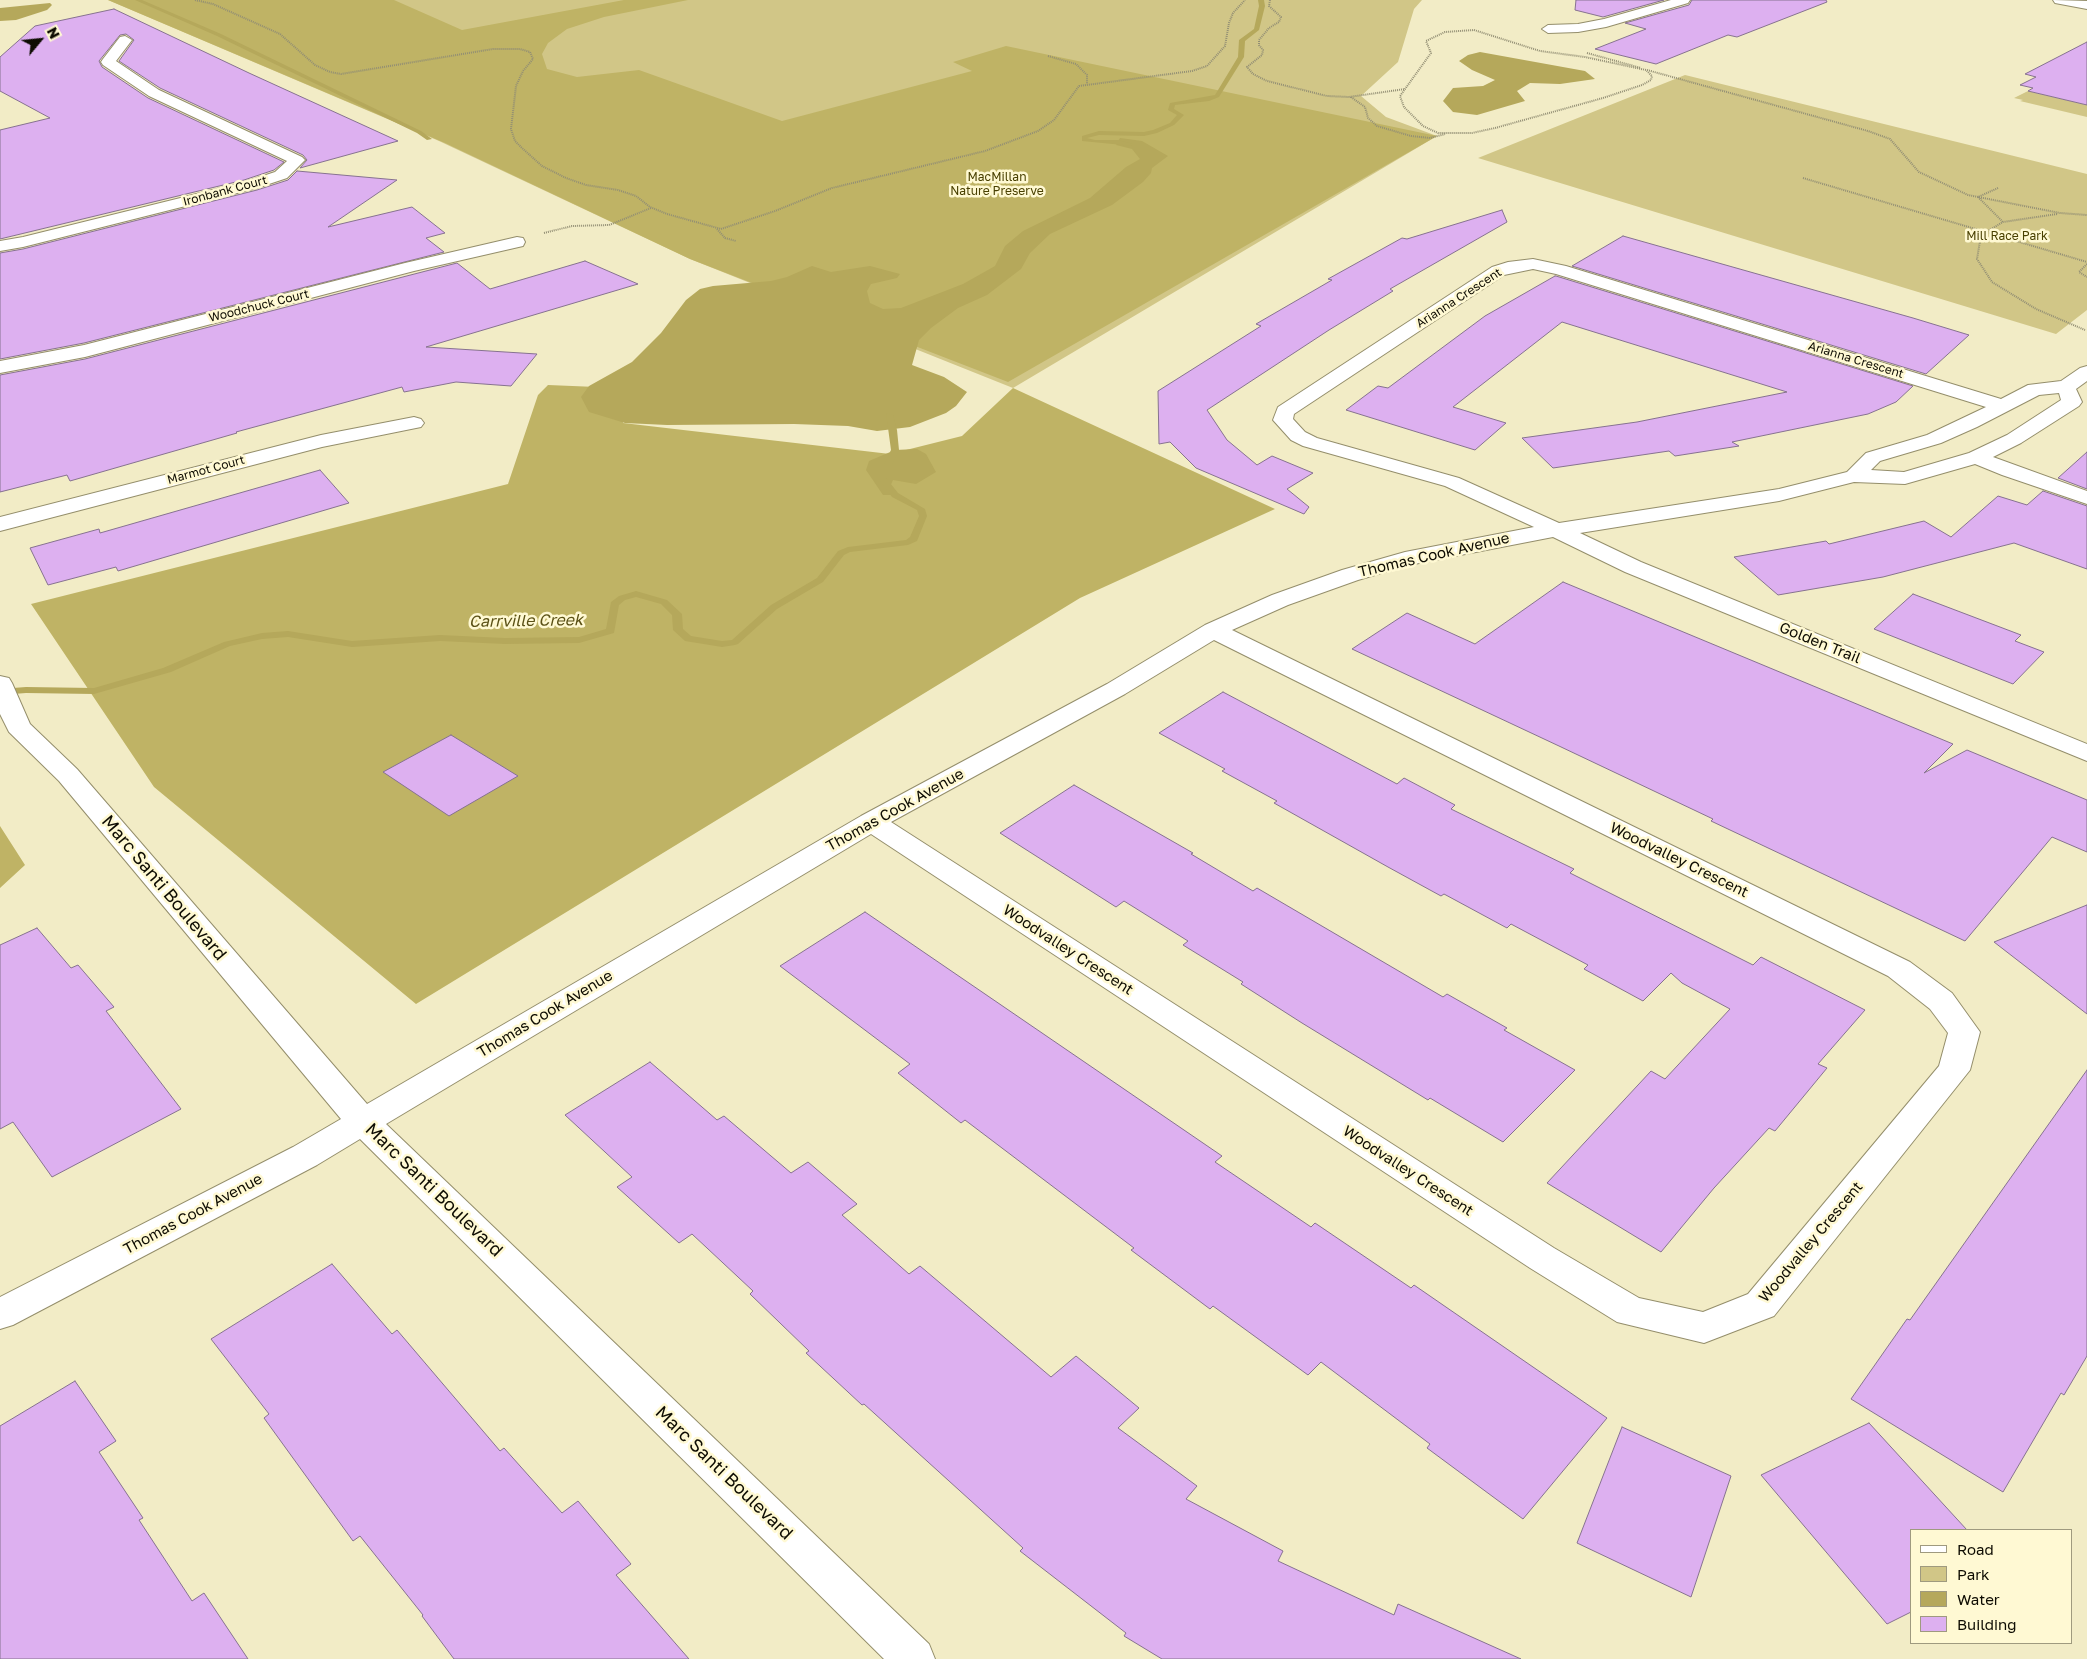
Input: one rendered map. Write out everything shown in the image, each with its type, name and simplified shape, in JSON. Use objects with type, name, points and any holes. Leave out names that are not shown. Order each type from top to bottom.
[{"type":"street","points":[[2058,0],[2087,5]]},
{"type":"street","points":[[1548,29],[1578,28],[1606,23],[1673,1]]},
{"type":"street","name":"Ironbank Court","points":[[0,246],[23,242],[251,185],[281,175],[297,160],[154,93],[108,62],[125,40]]},
{"type":"street","name":"Woodchuck Court","points":[[0,366],[85,350],[517,242]]},
{"type":"street","name":"Arianna Crescent","points":[[1556,530],[1452,482],[1310,442],[1290,429],[1283,420],[1285,411],[1498,271],[1508,267],[1533,264],[1569,273],[2003,406]]},
{"type":"street","points":[[1854,476],[1873,457],[1934,439],[2035,389],[2066,387],[2087,372]]},
{"type":"street","name":"Thomas Cook Avenue","points":[[0,1314],[305,1156],[871,822],[1116,689],[1213,630],[1280,600],[1350,575],[1405,559],[1556,530],[1779,495],[1854,476],[1905,478],[1976,457],[2014,439],[2072,402],[2066,387]]},
{"type":"street","name":"Marmot Court","points":[[0,524],[322,441],[414,423]]},
{"type":"street","points":[[1976,457],[2009,471],[2087,498]]},
{"type":"street","name":"Golden Trail","points":[[1556,530],[1633,567],[2087,753]]},
{"type":"street","name":"Woodvalley Crescent","points":[[871,822],[1542,1258],[1630,1311],[1704,1328],[1761,1305],[1954,1070],[1964,1032],[1940,1001],[1899,969],[1213,630]]},
{"type":"street","name":"Marc Santi Boulevard","points":[[0,682],[18,727],[68,775],[363,1122],[914,1659]]},
{"type":"path","points":[[195,0],[214,4],[280,34],[315,65],[330,72],[342,74],[493,48],[520,48],[530,52],[533,59],[523,71],[516,86],[511,129],[515,141],[542,166],[566,178],[586,185],[618,190],[636,196],[652,208],[667,214],[721,229],[751,220],[832,188],[985,150],[1031,134],[1054,120],[1079,86],[1192,72],[1207,66],[1225,46],[1229,23],[1233,13],[1245,0]]},
{"type":"path","points":[[1270,0],[1269,6],[1281,17],[1279,22],[1269,28],[1259,40],[1259,45],[1263,50],[1262,55],[1247,67],[1253,74],[1267,81],[1327,96],[1350,97],[1406,89]]},
{"type":"path","points":[[1548,29],[1554,40],[1568,48],[1868,131],[1890,139],[1920,172],[1968,195],[2060,213],[2087,215]]},
{"type":"path","points":[[1350,97],[1358,100],[1365,107],[1368,118],[1377,126],[1411,136],[1430,138],[1446,134],[1495,128],[1642,86],[1651,80],[1652,76],[1646,70],[1635,70],[1586,57],[1540,50],[1474,30],[1445,32],[1426,41],[1430,53],[1428,58],[1422,69],[1400,96],[1404,107],[1423,126],[1438,133],[1446,134]]},
{"type":"path","points":[[1048,56],[1076,64],[1087,74],[1087,84]]},
{"type":"path","points":[[1803,178],[1987,231],[2087,263],[2079,272],[2087,277]]},
{"type":"path","points":[[1978,197],[1998,188]]},
{"type":"path","points":[[1978,197],[2002,222]]},
{"type":"path","points":[[517,242],[560,228],[609,225],[652,208]]},
{"type":"path","points":[[2060,213],[2002,222],[1981,235],[1977,259],[1992,282],[2036,309],[2085,330]]},
{"type":"path","points":[[716,228],[725,238],[736,241]]},
{"type":"green space","name":"MacMillan Nature Preserve","points":[[108,0],[1422,0],[1414,9],[1398,62],[1361,96],[1386,117],[1437,136],[1013,388],[690,259],[439,141]]},
{"type":"green space","name":"MacMillan Nature Preserve","points":[[108,0],[394,0],[462,30],[624,0],[688,0],[604,17],[567,29],[548,43],[542,54],[547,69],[577,77],[639,70],[782,121],[972,71],[953,62],[1006,46],[1437,136],[1008,382],[690,259],[445,143]]},
{"type":"green space","name":"Mill Race Park","points":[[1685,75],[2087,174],[2087,310],[2056,334],[1478,158]]},
{"type":"green space","points":[[2028,91],[2087,105],[2087,117],[2014,98]]},
{"type":"green space","points":[[548,385],[621,388],[623,423],[890,454],[962,436],[1013,388],[1275,509],[1080,598],[416,1004],[154,787],[31,604],[508,484],[538,395]]},
{"type":"green space","points":[[0,826],[25,865],[0,888]]},
{"type":"water","points":[[50,3],[52,5],[47,10],[16,20],[0,21],[0,8]]},
{"type":"water","points":[[1480,52],[1585,71],[1595,79],[1560,84],[1530,83],[1517,91],[1525,101],[1477,115],[1453,112],[1443,101],[1453,88],[1483,86],[1495,80],[1472,70],[1459,61],[1468,55]]},
{"type":"water","points":[[1120,138],[1142,141],[1168,156],[1152,168],[1151,173],[1143,182],[1112,205],[1050,234],[1030,253],[1021,269],[987,295],[958,308],[931,328],[919,340],[912,365],[944,377],[967,392],[956,406],[946,413],[910,427],[877,431],[848,426],[794,424],[667,425],[625,423],[589,412],[581,397],[589,386],[632,362],[661,333],[686,300],[700,289],[713,286],[771,281],[787,277],[812,266],[831,272],[870,266],[900,274],[897,278],[871,284],[867,291],[870,303],[883,309],[901,308],[963,284],[995,266],[1005,246],[1023,231],[1090,198],[1126,167],[1140,159],[1132,149],[1116,145]]},
{"type":"water","points":[[917,449],[926,454],[936,472],[916,484],[893,480],[889,489],[895,495],[883,495],[866,470],[869,461],[895,450]]},
{"type":"building","points":[[1576,0],[1664,0],[1603,17],[1575,10]]},
{"type":"building","points":[[1692,0],[1826,0],[1827,2],[1737,37],[1728,35],[1656,64],[1595,49],[1646,29],[1625,23],[1689,5]]},
{"type":"building","points":[[114,9],[398,141],[300,168],[307,160],[303,155],[160,88],[119,61],[134,40],[126,34],[120,35],[99,61],[102,67],[148,98],[284,162],[274,170],[244,180],[0,239],[0,130],[50,118],[0,91],[0,57],[35,26]]},
{"type":"building","points":[[2087,42],[2087,105],[2028,91],[2033,88],[2020,85],[2036,77],[2025,74]]},
{"type":"building","points":[[297,171],[397,180],[328,227],[412,207],[445,233],[426,238],[444,252],[84,343],[0,359],[0,253],[23,249],[257,190],[288,180]]},
{"type":"building","points":[[1502,210],[1507,222],[1390,289],[1393,291],[1329,330],[1207,410],[1227,440],[1257,465],[1272,456],[1313,473],[1287,489],[1309,507],[1304,514],[1196,468],[1170,442],[1159,444],[1158,391],[1261,326],[1256,324],[1332,280],[1328,279],[1402,238],[1407,239]]},
{"type":"building","points":[[1623,236],[1969,335],[1926,374],[1572,266]]},
{"type":"building","points":[[585,261],[638,284],[426,347],[537,354],[511,386],[456,382],[404,392],[402,387],[236,432],[70,481],[67,475],[0,492],[0,375],[85,359],[457,263],[490,289]]},
{"type":"building","points":[[1555,276],[1913,386],[1896,402],[1868,414],[1732,442],[1739,446],[1675,456],[1669,451],[1553,468],[1522,438],[1637,422],[1787,392],[1562,322],[1453,407],[1506,423],[1475,450],[1346,410],[1378,386],[1388,388],[1485,316]]},
{"type":"building","points":[[2087,452],[2087,489],[2058,478]]},
{"type":"building","points":[[320,470],[349,503],[118,571],[116,567],[48,585],[30,548],[99,529],[100,533]]},
{"type":"building","points":[[2043,491],[2087,506],[2087,569],[2014,543],[1883,577],[1778,595],[1734,557],[1826,541],[1829,544],[1924,521],[1951,537],[1998,496],[2027,505]]},
{"type":"building","points":[[1563,582],[1953,744],[1924,773],[1967,750],[2087,800],[2087,852],[2052,837],[1965,941],[1711,821],[1713,819],[1352,649],[1407,613],[1475,644]]},
{"type":"building","points":[[1913,594],[2021,635],[2015,641],[2044,652],[2013,684],[1874,629]]},
{"type":"building","points":[[1223,692],[1397,784],[1404,778],[1455,805],[1451,809],[1574,869],[1570,873],[1753,965],[1761,957],[1865,1010],[1818,1064],[1827,1068],[1775,1131],[1769,1128],[1714,1188],[1661,1252],[1547,1183],[1651,1071],[1665,1079],[1730,1009],[1682,983],[1671,973],[1643,1001],[1584,969],[1588,965],[1511,924],[1507,928],[1444,894],[1441,896],[1388,867],[1274,803],[1277,801],[1222,771],[1225,769],[1159,733]]},
{"type":"building","points":[[451,735],[518,776],[449,816],[383,772]]},
{"type":"building","points":[[1074,785],[1193,853],[1191,854],[1253,891],[1257,888],[1443,997],[1447,994],[1507,1028],[1504,1030],[1575,1070],[1503,1142],[1430,1098],[1428,1100],[1241,984],[1243,982],[1183,945],[1188,941],[1124,901],[1116,907],[1000,833]]},
{"type":"building","points":[[2087,905],[2087,1014],[1994,942]]},
{"type":"building","points":[[865,912],[1222,1156],[1215,1162],[1311,1227],[1315,1223],[1411,1288],[1414,1285],[1607,1418],[1523,1519],[1427,1448],[1430,1444],[1321,1362],[1308,1375],[1213,1306],[1210,1309],[1131,1250],[1134,1248],[965,1120],[961,1123],[898,1073],[910,1064],[780,966]]},
{"type":"building","points":[[37,928],[71,968],[78,965],[114,1007],[106,1011],[181,1109],[52,1177],[13,1122],[0,1129],[0,945]]},
{"type":"building","points":[[650,1062],[717,1120],[724,1116],[791,1173],[808,1162],[857,1204],[842,1215],[909,1274],[920,1266],[1051,1377],[1076,1356],[1139,1408],[1118,1428],[1197,1486],[1186,1499],[1283,1551],[1278,1561],[1394,1615],[1398,1604],[1521,1659],[1162,1659],[1124,1636],[1126,1633],[1020,1551],[1023,1548],[806,1353],[809,1351],[750,1294],[753,1291],[692,1234],[679,1243],[617,1187],[632,1177],[565,1115]]},
{"type":"building","points":[[2087,1070],[2087,1356],[2064,1395],[2061,1393],[2003,1492],[1851,1399],[1907,1319],[1910,1320]]},
{"type":"building","points":[[332,1264],[392,1334],[397,1330],[500,1451],[504,1448],[562,1513],[578,1501],[631,1564],[616,1575],[689,1659],[454,1659],[423,1615],[360,1536],[353,1541],[264,1418],[269,1414],[211,1339]]},
{"type":"building","points":[[75,1381],[116,1441],[99,1452],[143,1518],[139,1520],[192,1601],[204,1593],[248,1659],[0,1659],[0,1426]]},
{"type":"building","points":[[1869,1423],[1966,1529],[1910,1529],[1910,1612],[1887,1624],[1761,1475]]},
{"type":"building","points":[[1622,1427],[1731,1476],[1691,1597],[1577,1543]]},
{"type":"waterway","points":[[138,0],[219,35],[419,132],[429,139]]},
{"type":"waterway","name":"Carrville Creek","points":[[1131,145],[1118,142],[1095,142],[1084,140],[1084,137],[1099,133],[1144,134],[1155,132],[1172,124],[1181,115],[1171,110],[1172,104],[1209,99],[1217,96],[1241,57],[1242,40],[1256,30],[1262,6],[1261,0]]},
{"type":"waterway","name":"Carrville Creek","points":[[888,464],[895,450],[889,415]]},
{"type":"waterway","name":"Carrville Creek","points":[[0,692],[26,690],[94,691],[167,670],[227,644],[262,636],[288,634],[352,644],[440,638],[505,641],[579,640],[611,631],[614,604],[622,598],[636,594],[664,602],[677,614],[678,630],[688,639],[722,644],[735,642],[774,607],[820,580],[841,553],[848,550],[908,542],[914,539],[923,516],[921,509],[895,495],[884,481]]}]
